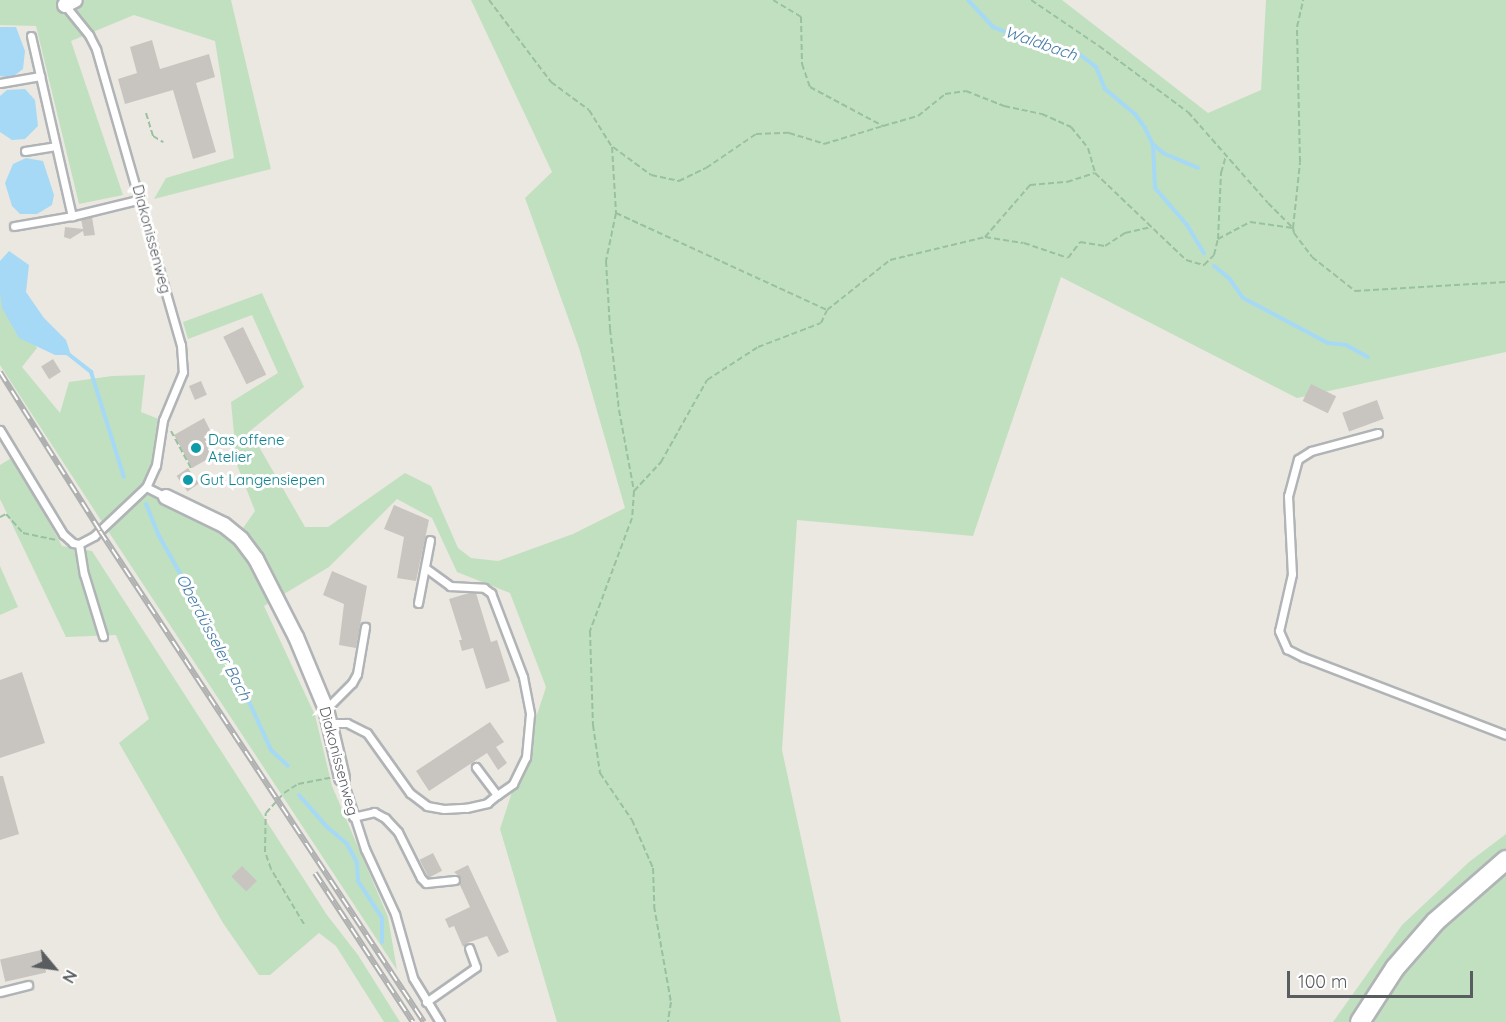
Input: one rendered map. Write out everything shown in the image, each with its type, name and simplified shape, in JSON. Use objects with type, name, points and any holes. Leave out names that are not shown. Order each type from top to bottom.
[{"type":"main road","points":[[1360,1022],[1395,968],[1436,921],[1506,860]]},
{"type":"street","name":"Diakonissenweg","points":[[166,497],[224,525],[241,539],[256,559],[297,637],[326,709],[342,778]]},
{"type":"lane","name":"Diakonissenweg","points":[[67,2],[96,48],[141,199],[183,359],[183,372],[165,411],[156,465],[146,487],[122,507],[100,531],[79,544]]},
{"type":"lane","points":[[31,36],[72,216]]},
{"type":"lane","points":[[0,83],[40,76]]},
{"type":"lane","points":[[25,151],[56,146]]},
{"type":"lane","points":[[14,226],[72,216],[141,199]]},
{"type":"lane","points":[[0,430],[63,534],[69,541],[79,544],[84,574],[103,636]]},
{"type":"lane","points":[[1378,433],[1311,451],[1299,459],[1288,496],[1292,574],[1279,631],[1287,649],[1303,657],[1506,735]]},
{"type":"lane","name":"Diakonissenweg","points":[[146,487],[166,497]]},
{"type":"lane","points":[[418,603],[427,569],[430,540]]},
{"type":"lane","points":[[331,723],[347,723],[367,733],[410,794],[427,806],[444,809],[466,808],[487,803],[513,784],[526,757],[530,714],[523,677],[491,592],[484,588],[450,585],[427,569]]},
{"type":"lane","points":[[326,709],[352,683],[357,674],[365,627]]},
{"type":"lane","points":[[476,767],[497,795]]},
{"type":"lane","name":"Diakonissenweg","points":[[342,778],[353,817],[395,914],[413,978],[440,1022]]},
{"type":"lane","points":[[353,817],[374,812],[385,818],[402,839],[421,878],[426,883],[455,880]]},
{"type":"lane","points":[[426,1002],[476,967],[469,948]]},
{"type":"lane","points":[[0,992],[28,985]]},
{"type":"path","points":[[495,0],[490,1],[551,82],[589,110],[612,147],[651,175],[679,181],[706,168],[756,134],[789,133],[824,144],[918,116],[945,94],[966,91],[1004,106],[1042,114],[1071,127],[1088,148],[1095,173],[1186,260],[1204,265],[1214,255],[1218,239],[1221,172],[1226,156]]},
{"type":"path","points":[[773,0],[801,17],[802,64],[810,87],[883,126]]},
{"type":"path","points":[[1031,0],[1100,46],[1188,111],[1293,228]]},
{"type":"path","points":[[1303,0],[1297,27],[1300,162],[1294,233],[1312,256],[1354,291],[1444,288],[1506,282]]},
{"type":"path","points":[[146,113],[153,136],[163,142]]},
{"type":"path","points":[[612,147],[616,213],[606,261],[609,318],[619,410],[634,491],[632,518],[590,631],[593,725],[600,773],[632,820],[652,868],[654,906],[671,1002],[668,1022]]},
{"type":"path","points":[[985,237],[1030,185],[1066,182],[1095,173]]},
{"type":"path","points":[[616,213],[828,310]]},
{"type":"path","points":[[1218,239],[1250,222],[1293,228]]},
{"type":"path","points":[[634,491],[661,462],[707,380],[758,347],[821,323],[828,310],[890,260],[985,237],[1024,243],[1068,258],[1080,242],[1105,246],[1125,233],[1151,227]]},
{"type":"path","points":[[163,420],[169,425],[191,468]]},
{"type":"path","points":[[0,517],[6,514],[22,533],[79,544]]},
{"type":"path","points":[[304,924],[271,869],[265,852],[266,813],[284,793],[298,784],[342,778]]},
{"type":"green space","points":[[0,0],[231,0],[271,169],[154,199],[166,178],[234,158],[215,41],[134,15],[71,41],[123,195],[79,204],[36,26],[0,25]]},
{"type":"green space","points":[[471,0],[1062,0],[1208,113],[1261,90],[1266,0],[1506,0],[1506,352],[1297,398],[1061,277],[973,536],[797,520],[782,750],[841,1022],[557,1022],[500,829],[546,687],[510,593],[457,572],[432,518],[397,499],[329,567],[264,606],[315,715],[332,786],[388,917],[397,970],[108,531],[132,503],[147,492],[234,541],[255,511],[237,465],[231,402],[278,373],[252,315],[188,339],[183,322],[262,293],[304,387],[250,431],[305,527],[328,527],[405,473],[431,486],[458,548],[471,558],[498,561],[573,534],[625,508],[579,348],[525,198],[552,172]]},
{"type":"green space","points":[[0,288],[37,348],[22,367],[60,413],[69,382],[112,376],[145,375],[141,412],[161,420],[156,432],[152,463],[144,482],[102,522],[0,365]]},
{"type":"green space","points":[[13,457],[62,546],[92,551],[327,915],[358,955],[400,1022],[384,1022],[336,946],[319,933],[270,975],[259,975],[223,923],[119,743],[149,719],[116,635],[66,637],[0,499],[0,465]]},
{"type":"green space","points":[[0,566],[18,607],[0,615]]},
{"type":"green space","points":[[1506,834],[1506,1022],[1333,1022],[1402,925],[1469,862]]},
{"type":"water","points":[[0,27],[16,27],[25,51],[23,69],[11,78],[0,76]]},
{"type":"water","points":[[25,89],[35,100],[38,126],[25,139],[12,140],[0,132],[0,96],[7,90]]},
{"type":"water","points":[[26,158],[43,161],[54,195],[52,205],[37,214],[20,214],[12,206],[5,183],[13,164]]},
{"type":"water","points":[[9,251],[29,265],[26,292],[44,318],[66,340],[71,355],[55,355],[19,338],[2,308],[0,293],[0,261]]},
{"type":"building","points":[[152,40],[160,69],[209,54],[215,77],[196,83],[216,152],[193,159],[173,90],[125,104],[118,79],[137,73],[130,47]]},
{"type":"building","points":[[92,217],[95,235],[84,236],[83,231],[70,239],[64,237],[65,227],[83,229],[81,219]]},
{"type":"building","points":[[243,327],[266,375],[246,384],[223,337]]},
{"type":"building","points":[[53,359],[61,372],[49,379],[41,366]]},
{"type":"building","points":[[201,381],[207,395],[195,400],[189,386]]},
{"type":"building","points":[[1311,384],[1336,396],[1328,413],[1303,401]]},
{"type":"building","points":[[1377,400],[1384,419],[1349,431],[1342,413]]},
{"type":"building","name":"Das offene Atelier","points":[[204,418],[211,432],[204,436],[215,455],[192,468],[174,435]]},
{"type":"building","name":"Gut Langensiepen","points":[[188,468],[199,484],[187,492],[177,476]]},
{"type":"building","points":[[394,505],[429,520],[416,581],[397,578],[404,537],[384,529]]},
{"type":"building","points":[[332,571],[367,586],[356,648],[339,645],[344,604],[323,595]]},
{"type":"building","points":[[476,593],[491,642],[497,640],[510,681],[486,689],[473,648],[462,651],[459,640],[462,640],[449,599]]},
{"type":"building","points":[[22,672],[45,743],[0,758],[0,680]]},
{"type":"building","points":[[490,722],[504,742],[496,747],[507,763],[498,770],[487,753],[429,791],[416,771]]},
{"type":"building","points":[[0,776],[3,776],[19,834],[0,840]]},
{"type":"building","points":[[433,853],[442,871],[429,878],[420,860]]},
{"type":"building","points":[[468,865],[509,952],[498,957],[487,936],[467,943],[463,947],[454,926],[449,928],[445,919],[470,907],[459,883],[460,877],[454,872]]},
{"type":"building","points":[[242,866],[257,881],[246,891],[231,877]]},
{"type":"building","points":[[41,950],[46,972],[5,982],[0,959]]},
{"type":"waterway","name":"Waldbach","points":[[968,0],[993,27],[1023,39],[1078,53],[1096,67],[1105,89],[1135,114],[1145,128],[1153,145],[1155,188],[1187,225],[1204,253]]},
{"type":"waterway","name":"Waldbach","points":[[1154,145],[1163,153],[1198,168]]},
{"type":"waterway","name":"Waldbach","points":[[1214,266],[1229,278],[1243,298],[1328,343],[1346,345],[1368,357]]},
{"type":"waterway","name":"Oberdüsseler Bach","points":[[67,353],[91,372],[124,477]]},
{"type":"waterway","name":"Oberdüsseler Bach","points":[[146,504],[159,536],[234,669],[271,750],[288,766]]},
{"type":"waterway","name":"Oberdüsseler Bach","points":[[299,795],[327,827],[347,844],[357,863],[358,881],[382,918],[382,942]]},
{"type":"railway","points":[[0,372],[100,531],[424,1022]]},
{"type":"railway","points":[[315,873],[413,1022]]},
{"type":"place","name":"Das offene Atelier","points":[[196,448]]},
{"type":"place","name":"Gut Langensiepen","points":[[188,480]]}]
